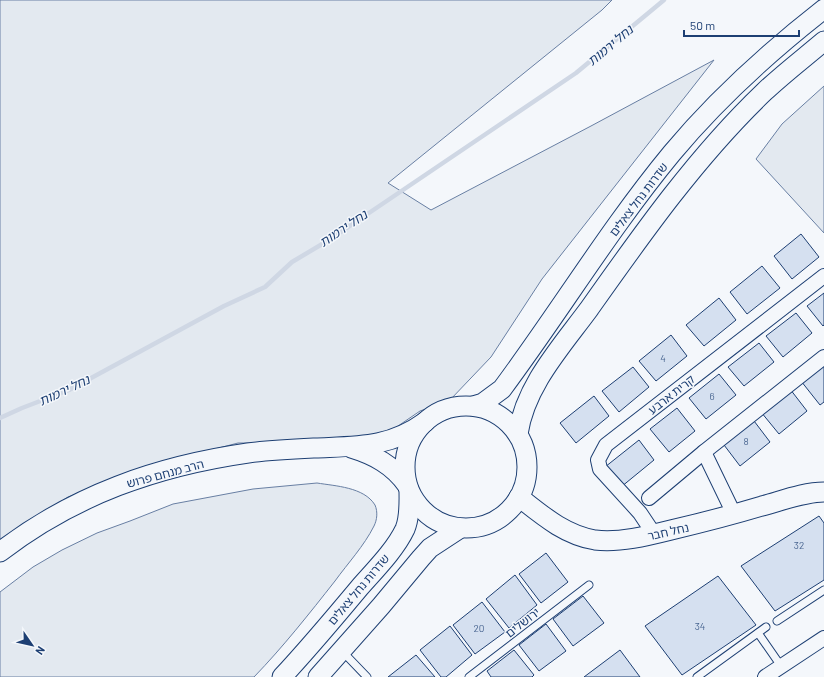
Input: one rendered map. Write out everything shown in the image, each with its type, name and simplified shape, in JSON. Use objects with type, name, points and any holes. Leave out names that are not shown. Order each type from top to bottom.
[{"type":"main road","name":"שדרות נחל צאלים","points":[[473,406],[483,402],[502,389],[647,185],[702,119],[744,77],[824,9]]},
{"type":"main road","points":[[518,434],[524,409],[547,367],[675,193],[725,133],[764,92],[824,41]]},
{"type":"main road","points":[[456,406],[473,406],[499,415],[513,427],[518,434],[525,451],[528,467],[526,482],[520,497],[508,512],[494,522],[477,528],[459,528],[440,523],[417,505],[408,487],[404,468],[407,451],[414,435],[425,422],[439,412],[456,406]]},
{"type":"main road","name":"הרב מנחם פרוש","points":[[0,552],[15,540],[59,513],[100,492],[141,477],[179,466],[248,453],[372,444],[394,439],[409,433],[425,422]]},
{"type":"main road","name":"הרב מנחם פרוש","points":[[346,447],[361,451],[381,460],[398,473],[408,487]]},
{"type":"main road","name":"שדרות נחל צאלים","points":[[282,677],[316,640],[380,564],[402,535],[408,516],[408,487]]},
{"type":"main road","name":"נחל חבר","points":[[520,497],[552,524],[574,534],[595,540],[636,538],[788,499],[824,492]]},
{"type":"main road","points":[[318,677],[342,651],[420,558],[430,548],[459,528]]},
{"type":"street","name":"קרית ארבע","points":[[654,534],[640,512],[600,469],[598,460],[606,445],[824,276]]},
{"type":"street","points":[[649,498],[704,452],[824,357]]},
{"type":"street","points":[[704,452],[734,514]]},
{"type":"street","points":[[765,677],[824,638]]},
{"type":"lane","name":"ירושלים","points":[[469,677],[589,585]]},
{"type":"lane","points":[[777,621],[824,590]]},
{"type":"lane","points":[[697,677],[766,627]]},
{"type":"lane","points":[[758,633],[781,666]]},
{"type":"lane","points":[[342,651],[367,677]]},
{"type":"shaded area","points":[[0,0],[612,0],[602,10],[388,183],[431,210],[714,60],[542,279],[491,357],[450,400],[420,411],[379,439],[344,443],[238,443],[153,465],[68,497],[0,541]]},
{"type":"shaded area","points":[[824,86],[824,233],[756,159],[782,124]]},
{"type":"shaded area","points":[[317,483],[349,488],[364,494],[375,505],[377,513],[376,521],[366,540],[335,581],[286,642],[254,677],[0,677],[0,592],[33,567],[62,550],[97,533],[173,504],[253,489]]},
{"type":"building","points":[[801,234],[819,257],[792,279],[774,256]]},
{"type":"building","points":[[762,266],[780,288],[747,314],[730,292]]},
{"type":"building","points":[[824,293],[824,325],[823,326],[807,306]]},
{"type":"building","points":[[719,298],[736,320],[704,346],[686,325]]},
{"type":"building","points":[[796,313],[812,333],[783,357],[766,336]]},
{"type":"building","points":[[671,335],[687,356],[656,381],[639,361]]},
{"type":"building","points":[[759,343],[774,362],[744,386],[728,367]]},
{"type":"building","points":[[824,362],[824,402],[820,405],[801,381]]},
{"type":"building","points":[[633,367],[649,387],[619,412],[602,391]]},
{"type":"building","points":[[719,374],[736,395],[706,419],[689,398]]},
{"type":"building","points":[[790,389],[807,411],[779,434],[761,412]]},
{"type":"building","points":[[594,396],[609,416],[576,443],[560,423]]},
{"type":"building","points":[[677,408],[695,431],[669,452],[650,429]]},
{"type":"building","points":[[751,417],[770,442],[740,466],[721,441]]},
{"type":"building","points":[[639,440],[654,460],[621,487],[605,467]]},
{"type":"building","points":[[819,516],[824,523],[824,580],[775,611],[741,566]]},
{"type":"building","points":[[546,553],[568,582],[541,603],[519,574]]},
{"type":"building","points":[[515,575],[537,605],[509,628],[486,599]]},
{"type":"building","points":[[718,576],[756,625],[682,675],[645,626]]},
{"type":"building","points":[[583,596],[604,623],[573,646],[553,619]]},
{"type":"building","points":[[482,602],[505,632],[475,654],[453,625]]},
{"type":"building","points":[[546,624],[566,651],[539,671],[519,645]]},
{"type":"building","points":[[450,626],[472,655],[446,677],[441,677],[420,650]]},
{"type":"building","points":[[514,650],[534,675],[532,677],[491,677],[487,671]]},
{"type":"building","points":[[620,650],[640,677],[584,677]]},
{"type":"building","points":[[416,655],[435,677],[388,677]]},
{"type":"waterway","name":"נחל ירמות","points":[[0,418],[69,390],[224,306],[265,287],[292,262],[329,240],[576,73],[664,0]]}]
